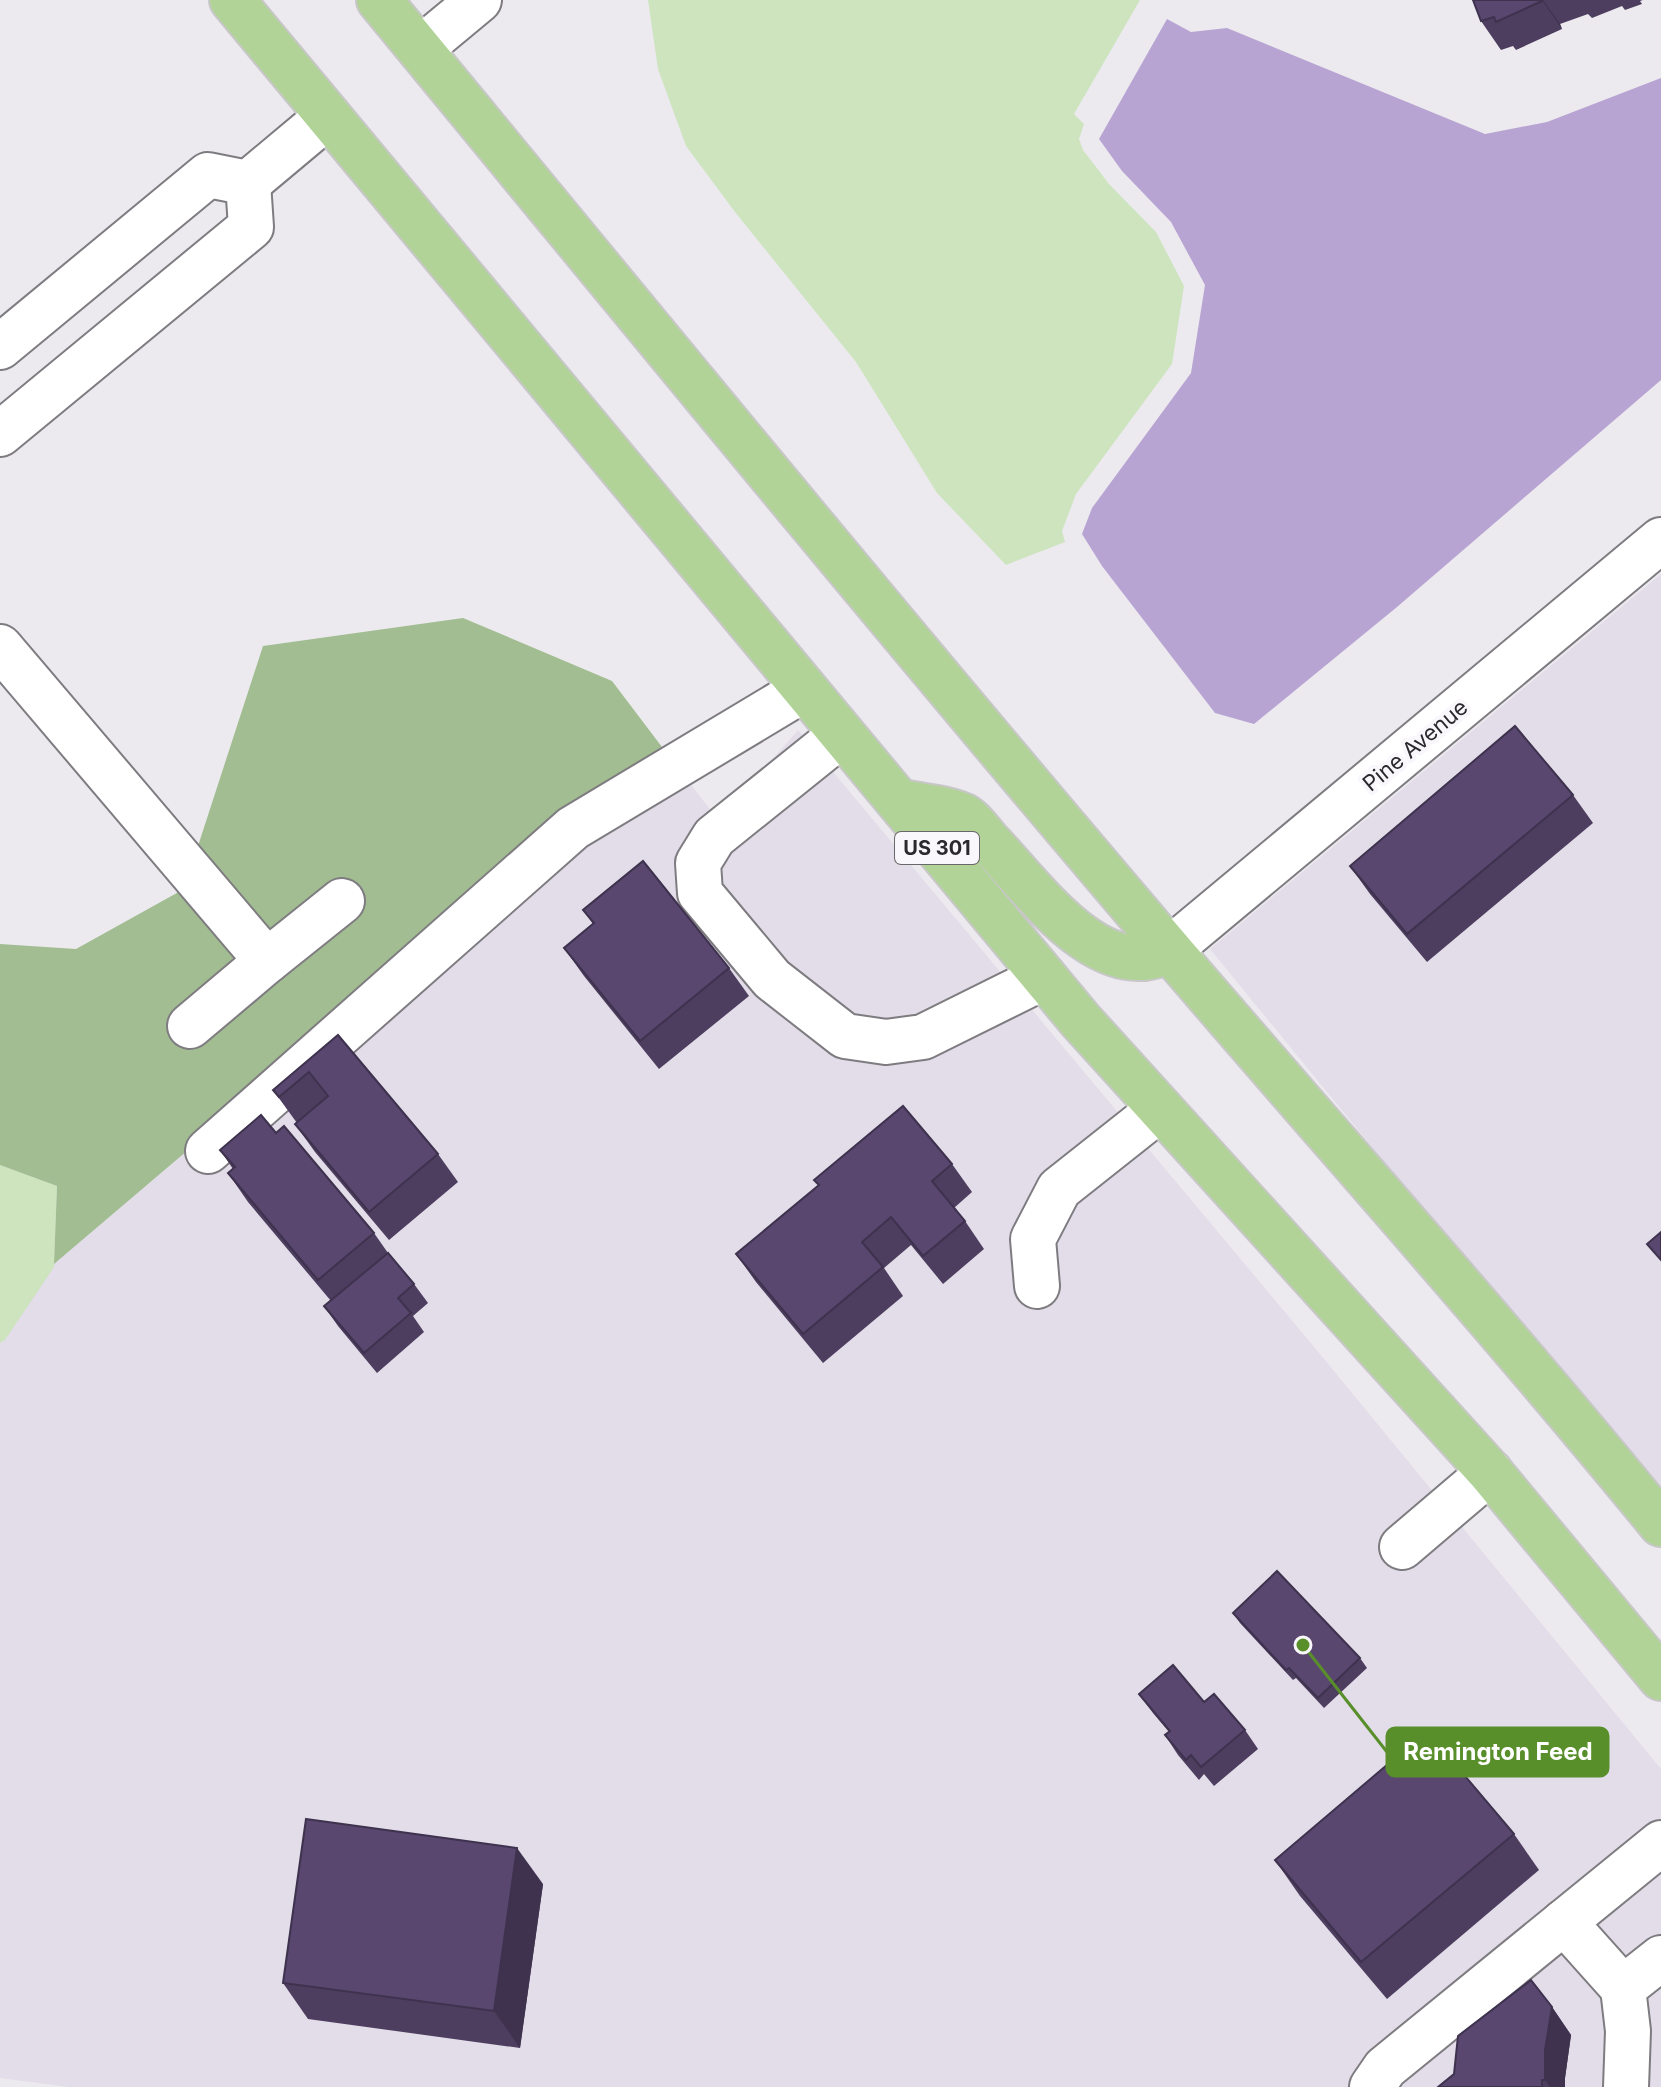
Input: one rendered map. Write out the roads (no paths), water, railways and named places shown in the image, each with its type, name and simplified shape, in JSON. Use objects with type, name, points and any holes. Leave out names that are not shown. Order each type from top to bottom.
[{"type":"main road","name":"US 301","points":[[232,0],[1044,977],[1490,1472],[1661,1678]]},
{"type":"main road","points":[[379,0],[892,622],[1169,950],[1574,1418],[1661,1524]]},
{"type":"main road","points":[[898,801],[965,817],[1053,912],[1092,945],[1123,955],[1154,958],[1169,950]]},
{"type":"street","points":[[420,49],[479,0]]},
{"type":"street","points":[[248,183],[328,116]]},
{"type":"street","points":[[0,347],[208,175],[248,183]]},
{"type":"street","points":[[0,434],[251,227],[248,183]]},
{"type":"street","points":[[0,326],[41,313]]},
{"type":"street","name":"Pine Avenue","points":[[1169,950],[1661,540]]},
{"type":"street","points":[[0,647],[267,961]]},
{"type":"street","points":[[208,1151],[573,828],[803,690]]},
{"type":"street","points":[[841,735],[714,837],[698,863],[700,893],[772,979],[845,1036],[886,1042],[923,1037],[1044,977]]},
{"type":"street","points":[[190,1026],[342,901]]},
{"type":"street","points":[[1037,1286],[1033,1239],[1059,1189],[1160,1109]]},
{"type":"street","points":[[1402,1547],[1490,1472]]},
{"type":"street","points":[[1372,2087],[1385,2068],[1661,1843]]},
{"type":"street","points":[[1564,1922],[1623,1988],[1644,2032],[1626,2087]]},
{"type":"street","points":[[1623,1988],[1661,1958]]},
{"type":"place","name":"Remington Feed","points":[[1303,1645]]}]
